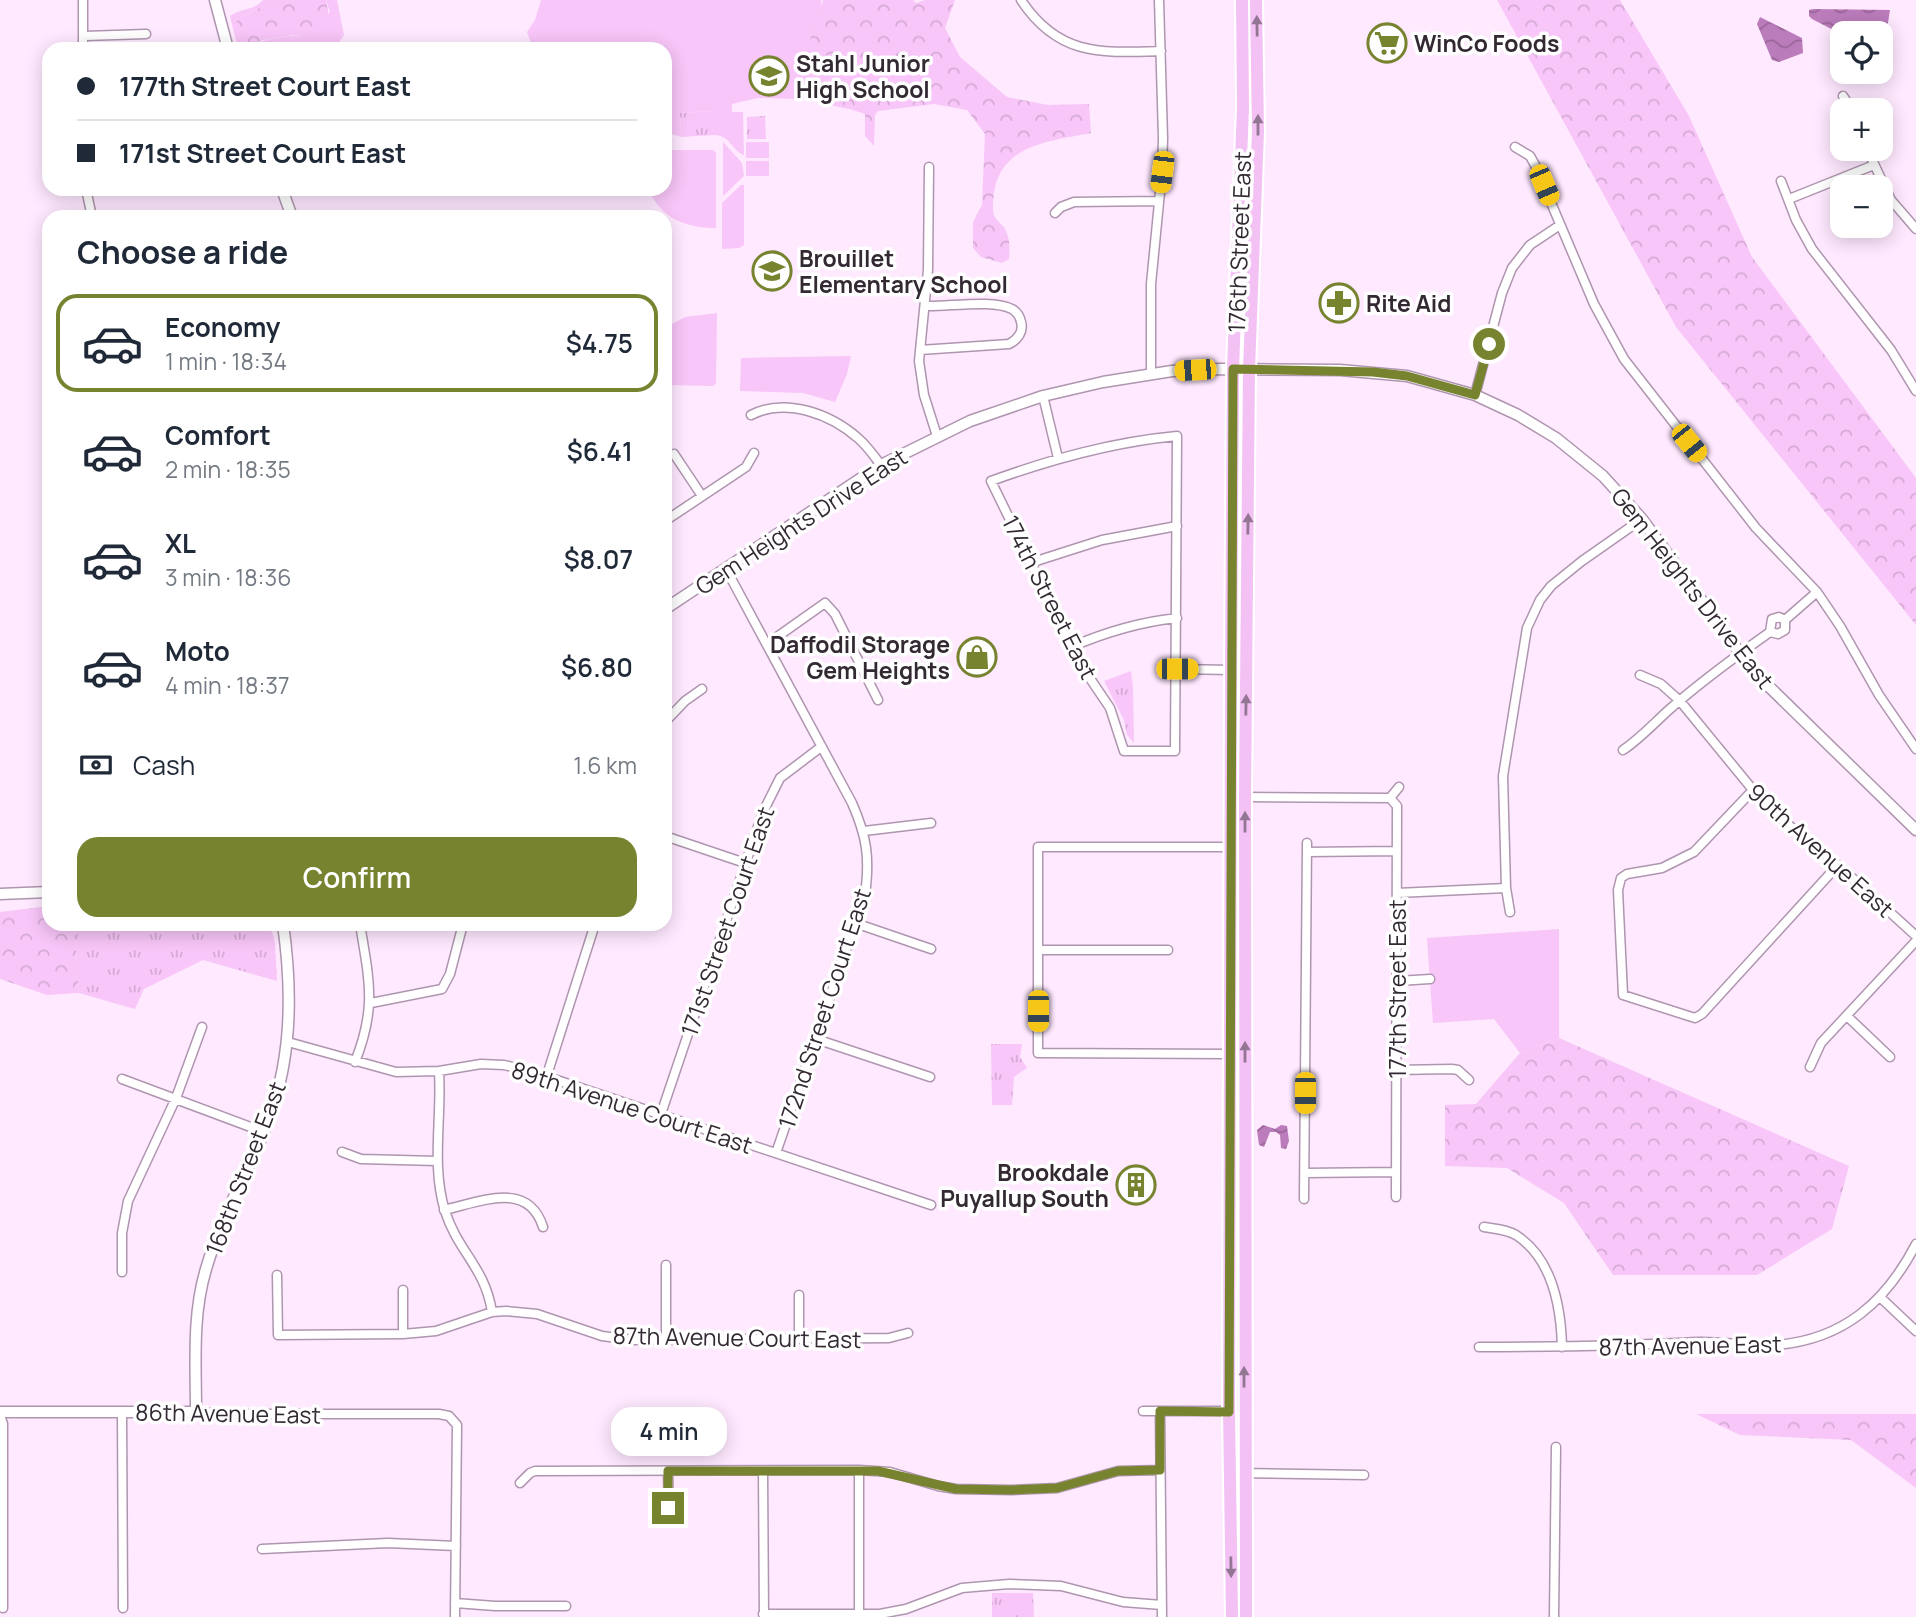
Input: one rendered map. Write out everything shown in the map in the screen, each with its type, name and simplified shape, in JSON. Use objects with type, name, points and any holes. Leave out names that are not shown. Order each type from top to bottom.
[{"type":"main road","name":"176th Street East","points":[[1232,1617],[1229,1412],[1231,670],[1233,369],[1243,107],[1242,0]]},
{"type":"main road","name":"176th Street East","points":[[1246,1617],[1241,1473],[1245,797],[1250,370],[1258,131],[1256,0]]},
{"type":"main road","points":[[1231,708],[1237,734],[1238,793],[1245,797]]},
{"type":"main road","points":[[1231,847],[1237,852],[1238,942],[1245,985]]},
{"type":"main road","points":[[1230,1056],[1236,1088],[1237,1161],[1244,1168]]},
{"type":"main road","points":[[1229,1412],[1236,1418],[1238,1428],[1241,1473]]},
{"type":"street","points":[[83,0],[83,42]]},
{"type":"street","points":[[215,0],[226,42]]},
{"type":"street","points":[[1021,0],[1033,17],[1062,40],[1089,50],[1161,51]]},
{"type":"street","points":[[1151,374],[1151,284],[1163,138],[1159,0]]},
{"type":"street","points":[[83,36],[146,34]]},
{"type":"street","points":[[1515,147],[1530,156],[1535,165],[1602,321],[1624,359],[1756,528],[1817,592],[1840,626],[1879,695],[1916,749]]},
{"type":"street","points":[[1872,161],[1891,200],[1916,229]]},
{"type":"street","points":[[1789,199],[1874,165]]},
{"type":"street","points":[[929,167],[920,379],[937,436]]},
{"type":"street","points":[[1781,181],[1796,220],[1812,249],[1891,350],[1916,391]]},
{"type":"street","points":[[1055,214],[1061,207],[1086,200],[1158,201]]},
{"type":"street","points":[[1475,395],[1502,293],[1512,268],[1531,245],[1560,225]]},
{"type":"street","points":[[920,350],[1009,344],[1016,340],[1022,327],[1018,315],[1010,308],[989,305],[925,306]]},
{"type":"street","name":"Gem Heights Drive East","points":[[672,604],[881,465],[970,421],[1043,396],[1151,374],[1233,369],[1373,372],[1407,376],[1475,395],[1518,415],[1556,438],[1603,476],[1642,519],[1739,654],[1817,736],[1916,830]]},
{"type":"street","points":[[1043,396],[1058,458],[1122,443],[1177,436],[1177,669],[1231,670]]},
{"type":"street","points":[[751,415],[764,408],[807,410],[834,421],[860,440],[881,465]]},
{"type":"street","points":[[672,516],[746,467],[754,453]]},
{"type":"street","points":[[674,454],[702,496]]},
{"type":"street","name":"174th Street East","points":[[1058,458],[991,481],[1071,646],[1110,708],[1124,751],[1175,751],[1177,669]]},
{"type":"street","points":[[1510,912],[1506,888],[1503,776],[1527,628],[1541,600],[1557,581],[1642,519]]},
{"type":"street","points":[[1030,563],[1101,540],[1177,526]]},
{"type":"street","points":[[726,569],[821,747]]},
{"type":"street","points":[[1623,750],[1739,654],[1770,632],[1778,634],[1785,630],[1785,620],[1817,592]]},
{"type":"street","points":[[768,644],[825,603],[835,614],[878,700]]},
{"type":"street","points":[[1071,646],[1113,629],[1177,618]]},
{"type":"street","name":"90th Avenue East","points":[[1640,675],[1661,684],[1680,701],[1753,790],[1916,939]]},
{"type":"street","points":[[672,715],[702,689]]},
{"type":"street","name":"172nd Street Court East","points":[[776,1153],[855,923],[867,877],[868,857],[864,831],[821,747]]},
{"type":"street","name":"171st Street Court East","points":[[661,1114],[763,812],[777,784],[799,762],[821,747]]},
{"type":"street","points":[[1245,797],[1390,798],[1399,787]]},
{"type":"street","points":[[1753,790],[1694,852],[1662,867],[1626,874],[1621,878],[1618,890],[1623,995],[1695,1018],[1702,1014],[1838,865]]},
{"type":"street","name":"177th Street East","points":[[1390,798],[1397,806],[1396,1197]]},
{"type":"street","points":[[864,831],[931,823]]},
{"type":"street","points":[[672,838],[746,863]]},
{"type":"street","points":[[1230,1056],[1038,1053],[1038,847],[1231,847]]},
{"type":"street","points":[[1304,1199],[1307,848],[1397,851]]},
{"type":"street","points":[[1397,894],[1506,888]]},
{"type":"street","points":[[0,893],[42,892]]},
{"type":"street","points":[[855,923],[931,949]]},
{"type":"street","name":"168th Street East","points":[[196,1412],[197,1318],[206,1271],[226,1213],[264,1132],[277,1094],[288,1042],[290,986],[284,931]]},
{"type":"street","points":[[355,1062],[363,1041],[370,1003],[361,931]]},
{"type":"street","points":[[370,1003],[436,992],[444,986],[461,931]]},
{"type":"street","points":[[548,1075],[593,931]]},
{"type":"street","points":[[1810,1067],[1821,1043],[1916,939]]},
{"type":"street","points":[[1038,950],[1168,950]]},
{"type":"street","points":[[1398,981],[1430,979]]},
{"type":"street","points":[[1847,1016],[1890,1057]]},
{"type":"street","points":[[122,1272],[122,1233],[128,1201],[176,1098],[202,1027]]},
{"type":"street","points":[[816,1039],[930,1077]]},
{"type":"street","name":"89th Avenue Court East","points":[[288,1042],[396,1072],[439,1071],[468,1065],[492,1064],[548,1075],[931,1205]]},
{"type":"street","points":[[1396,1070],[1452,1069],[1458,1070],[1469,1080]]},
{"type":"street","points":[[439,1071],[437,1161],[444,1210],[456,1238],[478,1268],[486,1286],[492,1312]]},
{"type":"street","points":[[122,1079],[264,1132]]},
{"type":"street","points":[[342,1152],[361,1159],[437,1161]]},
{"type":"street","points":[[1305,1173],[1396,1172]]},
{"type":"street","points":[[444,1210],[500,1198],[514,1198],[523,1200],[536,1209],[543,1227]]},
{"type":"street","points":[[1484,1227],[1516,1235],[1541,1262],[1550,1277],[1557,1300],[1562,1347]]},
{"type":"street","name":"87th Avenue East","points":[[1479,1347],[1792,1343],[1828,1333],[1861,1315],[1881,1298],[1916,1244]]},
{"type":"street","points":[[666,1265],[666,1338]]},
{"type":"street","name":"87th Avenue Court East","points":[[277,1275],[278,1335],[403,1334],[436,1331],[492,1312],[537,1314],[602,1336],[633,1340],[889,1338],[908,1333]]},
{"type":"street","points":[[403,1290],[403,1334]]},
{"type":"street","points":[[799,1295],[799,1338]]},
{"type":"street","points":[[1881,1298],[1916,1331]]},
{"type":"street","points":[[1143,1411],[1229,1412]]},
{"type":"street","points":[[1160,1411],[1162,1617]]},
{"type":"street","points":[[122,1412],[123,1608]]},
{"type":"street","name":"86th Avenue East","points":[[0,1413],[196,1412],[449,1416],[457,1425],[456,1546]]},
{"type":"street","points":[[0,1413],[4,1424],[3,1608]]},
{"type":"street","points":[[1554,1617],[1556,1447]]},
{"type":"street","points":[[520,1483],[536,1471],[859,1470],[890,1472],[956,1489],[1000,1490],[1057,1488],[1118,1471],[1160,1470]]},
{"type":"street","points":[[859,1470],[859,1614]]},
{"type":"street","points":[[668,1471],[668,1518]]},
{"type":"street","points":[[763,1471],[764,1616],[880,1614],[907,1608],[962,1588],[1009,1584],[1061,1586],[1123,1602],[1161,1605]]},
{"type":"street","points":[[1241,1473],[1364,1475]]},
{"type":"street","points":[[262,1549],[388,1543],[456,1546],[455,1617]]},
{"type":"street","points":[[455,1603],[565,1606]]},
{"type":"green space","points":[[263,0],[277,0],[242,16],[248,42],[236,42],[230,16],[256,6]]},
{"type":"green space","points":[[277,0],[326,0],[330,22],[324,31],[309,35],[242,42],[236,22],[242,16]]},
{"type":"green space","points":[[326,0],[337,0],[344,35],[339,42],[261,42],[309,35],[330,12]]},
{"type":"green space","points":[[541,0],[821,0],[806,60],[805,94],[799,99],[758,98],[732,104],[732,112],[743,112],[744,155],[723,137],[713,135],[711,111],[680,113],[681,137],[672,134],[672,42],[531,42],[527,32],[535,20]]},
{"type":"green space","points":[[823,0],[913,0],[916,3],[925,0],[955,0],[945,28],[960,57],[1007,97],[1048,105],[1089,104],[1091,133],[1030,148],[1006,164],[999,177],[993,209],[1007,235],[1009,259],[1002,263],[981,257],[973,248],[973,222],[982,205],[985,134],[967,110],[934,104],[878,111],[875,115],[874,146],[865,136],[865,114],[820,102],[805,94],[806,57]]},
{"type":"green space","points":[[1497,0],[1620,0],[1689,116],[1752,257],[1916,478],[1916,625],[1676,327]]},
{"type":"green space","points":[[712,111],[713,135],[681,137],[680,113]]},
{"type":"green space","points":[[765,116],[766,139],[747,139],[747,117]]},
{"type":"green space","points":[[723,142],[742,163],[744,176],[723,196]]},
{"type":"green space","points":[[746,142],[769,142],[769,158],[746,158]]},
{"type":"green space","points":[[672,150],[713,150],[716,153],[716,228],[694,226],[675,219],[672,217],[672,210],[663,210],[652,196],[672,196]]},
{"type":"green space","points":[[746,161],[769,161],[769,176],[746,176]]},
{"type":"green space","points":[[744,185],[744,245],[722,249],[722,203]]},
{"type":"green space","points":[[717,313],[716,383],[713,386],[672,385],[672,324],[685,317]]},
{"type":"green space","points":[[851,356],[847,374],[835,402],[803,393],[740,391],[741,358]]},
{"type":"green space","points":[[1131,671],[1134,743],[1127,735],[1124,720],[1104,681]]},
{"type":"green space","points":[[42,907],[42,931],[75,931],[79,993],[47,995],[0,979],[0,912]]},
{"type":"green space","points":[[1559,929],[1559,1038],[1520,1053],[1494,1019],[1433,1023],[1427,938]]},
{"type":"green space","points":[[75,931],[272,931],[277,981],[203,960],[144,989],[135,1009],[79,993]]},
{"type":"green space","points":[[1559,1038],[1849,1166],[1832,1229],[1757,1275],[1613,1275],[1564,1203],[1507,1168],[1445,1166],[1445,1105],[1476,1104],[1520,1053]]},
{"type":"green space","points":[[991,1044],[1022,1044],[1020,1057],[1027,1068],[1014,1077],[1012,1105],[992,1105]]},
{"type":"green space","points":[[1696,1414],[1916,1414],[1916,1488],[1851,1440],[1740,1435]]},
{"type":"green space","points":[[992,1593],[1033,1593],[1034,1617],[992,1617]]},
{"type":"water","points":[[1809,10],[1890,10],[1888,21],[1830,21],[1830,28],[1812,19]]},
{"type":"water","points":[[1760,17],[1802,38],[1803,53],[1779,62],[1772,60],[1757,24]]},
{"type":"water","points":[[1263,1125],[1275,1129],[1281,1125],[1287,1126],[1289,1141],[1286,1149],[1281,1148],[1280,1135],[1276,1132],[1270,1132],[1264,1147],[1259,1145],[1257,1130]]},
{"type":"place","name":"WinCo Foods","points":[[1387,43]]},
{"type":"place","name":"Stahl Junior High School","points":[[769,76]]},
{"type":"place","name":"Brouillet Elementary School","points":[[772,271]]},
{"type":"place","name":"Rite Aid","points":[[1339,303]]},
{"type":"place","name":"Daffodil Storage Gem Heights","points":[[977,657]]},
{"type":"place","name":"Brookdale Puyallup South","points":[[1136,1185]]},
{"type":"route","points":[[668,1508],[668,1471],[858,1470],[890,1472],[938,1486],[967,1490],[1057,1488],[1118,1471],[1160,1470],[1160,1411],[1229,1412],[1233,369],[1373,372],[1407,376],[1475,395],[1489,344]]}]
